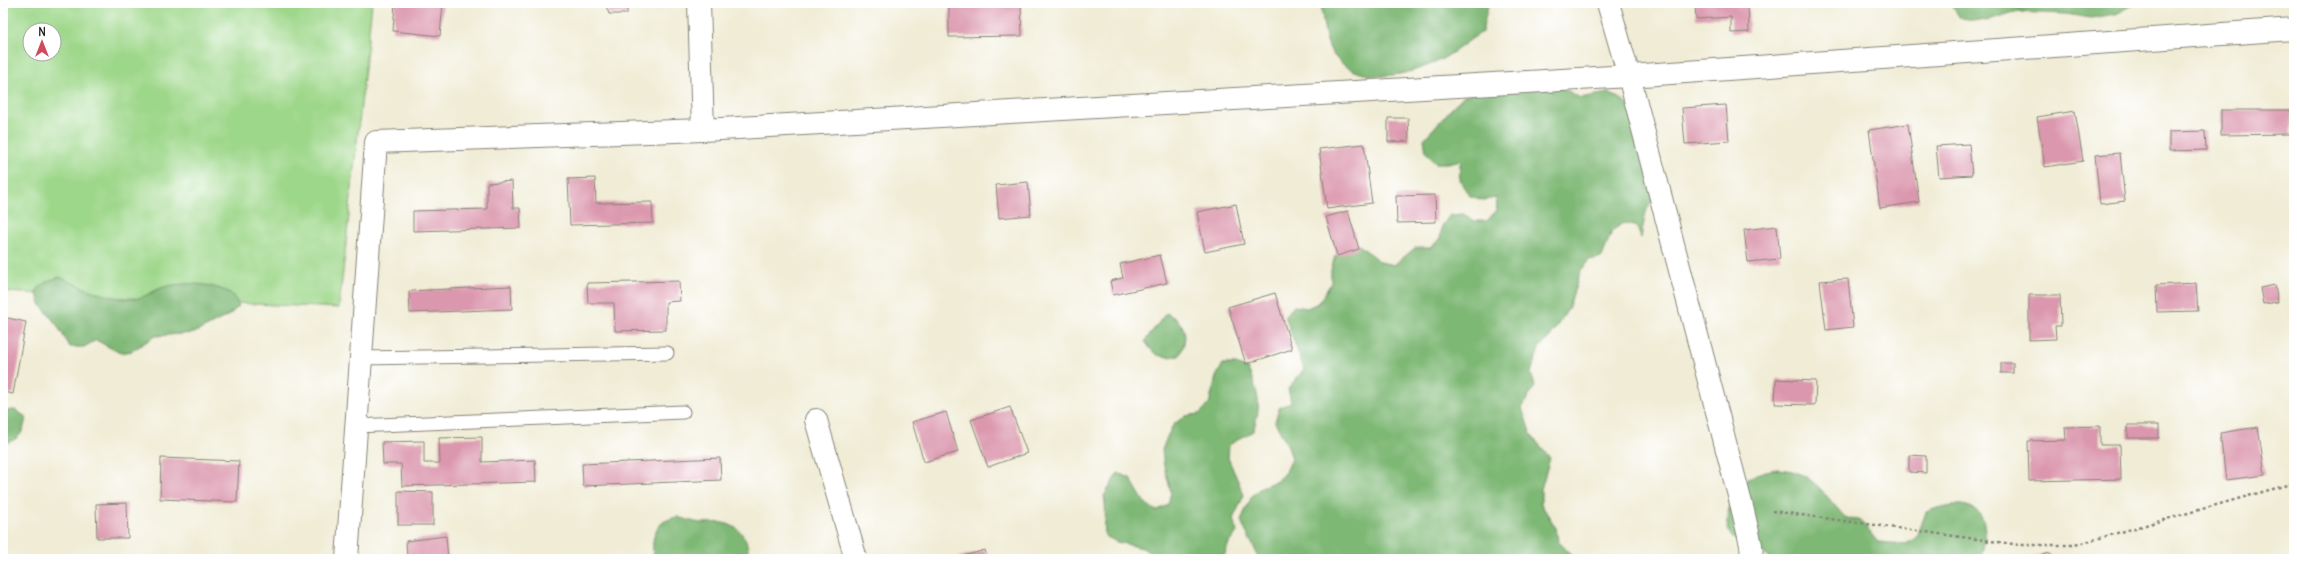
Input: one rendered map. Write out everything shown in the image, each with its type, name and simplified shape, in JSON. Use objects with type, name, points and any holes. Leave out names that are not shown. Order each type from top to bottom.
[{"type":"street","points":[[699,3],[703,130]]},
{"type":"street","points":[[1608,3],[1629,76],[1742,507],[1751,545],[1752,559]]},
{"type":"street","points":[[347,559],[376,142],[703,130],[1629,76],[2274,29],[2294,29]]},
{"type":"street","points":[[816,420],[856,559]]},
{"type":"lane","points":[[361,358],[667,353]]},
{"type":"lane","points":[[356,426],[683,412]]},
{"type":"path","points":[[1742,507],[2020,545],[2075,545],[2294,483]]},
{"type":"green space","points":[[3,3],[372,3],[339,308],[3,292]]},
{"type":"green space","points":[[1321,3],[1487,3],[1488,6],[1482,32],[1454,52],[1424,67],[1384,76],[1359,72],[1347,67],[1336,58],[1332,53],[1327,39],[1323,24]]},
{"type":"green space","points":[[1951,3],[2137,3],[2116,14],[2091,18],[2066,14],[2014,12],[1986,21],[1960,18]]},
{"type":"green space","points":[[1529,79],[1568,91],[1580,98],[1608,93],[1621,99],[1632,108],[1655,197],[1646,211],[1641,238],[1636,225],[1623,223],[1612,231],[1602,257],[1589,260],[1581,270],[1568,309],[1550,337],[1539,348],[1531,373],[1535,386],[1522,408],[1531,435],[1550,458],[1541,489],[1541,504],[1556,528],[1558,541],[1575,559],[1429,559],[1419,555],[1405,554],[1391,559],[1255,559],[1258,556],[1241,520],[1252,496],[1261,487],[1277,481],[1286,471],[1292,459],[1288,446],[1275,422],[1279,408],[1291,402],[1288,389],[1304,369],[1285,316],[1294,306],[1307,308],[1319,303],[1331,283],[1331,270],[1335,256],[1359,245],[1380,262],[1394,265],[1415,248],[1430,248],[1440,239],[1442,226],[1450,215],[1463,214],[1475,221],[1487,221],[1497,210],[1496,198],[1484,200],[1470,196],[1460,180],[1459,171],[1461,160],[1448,163],[1435,163],[1426,152],[1424,139],[1463,96]]},
{"type":"green space","points":[[59,277],[96,292],[125,299],[135,299],[161,288],[178,284],[205,285],[230,293],[239,306],[229,315],[194,333],[155,336],[132,351],[120,353],[96,340],[84,347],[70,347],[57,325],[40,304],[36,291],[46,282]]},
{"type":"green space","points":[[1166,313],[1178,321],[1184,331],[1184,342],[1179,356],[1167,357],[1159,355],[1152,350],[1145,341]]},
{"type":"green space","points":[[1223,364],[1236,364],[1248,369],[1257,393],[1258,414],[1253,431],[1229,445],[1228,458],[1244,495],[1233,519],[1237,532],[1229,543],[1223,559],[1157,559],[1143,548],[1117,542],[1105,536],[1104,496],[1118,473],[1130,478],[1144,502],[1156,511],[1168,505],[1171,492],[1164,466],[1162,450],[1167,437],[1173,425],[1185,416],[1199,414],[1209,404],[1216,377]]},
{"type":"green space","points":[[15,410],[26,417],[24,428],[17,438],[3,444],[3,411]]},
{"type":"green space","points":[[1778,469],[1789,470],[1808,478],[1822,491],[1845,517],[1860,521],[1878,542],[1906,544],[1917,537],[1926,512],[1942,507],[1956,505],[1967,506],[1976,510],[1982,518],[1985,528],[1984,542],[1980,559],[1771,559],[1753,546],[1736,541],[1728,530],[1727,522],[1731,504],[1745,482],[1757,474]]},
{"type":"green space","points":[[677,517],[701,523],[723,523],[740,531],[746,541],[748,553],[747,559],[655,559],[653,540],[656,530],[664,522]]},
{"type":"building","points":[[395,3],[443,3],[440,36],[393,31]]},
{"type":"building","points":[[605,3],[627,3],[627,14],[609,14]]},
{"type":"building","points":[[949,3],[1021,3],[1022,36],[949,37]]},
{"type":"building","points":[[1695,3],[1748,3],[1749,32],[1731,33],[1731,17],[1696,19]]},
{"type":"building","points":[[1726,105],[1729,141],[1685,144],[1682,108]]},
{"type":"building","points":[[2221,110],[2291,110],[2291,134],[2221,135]]},
{"type":"building","points":[[2075,111],[2083,161],[2045,167],[2037,117]]},
{"type":"building","points":[[1388,118],[1408,118],[1409,141],[1388,142]]},
{"type":"building","points":[[1908,124],[1919,202],[1880,208],[1869,130]]},
{"type":"building","points":[[2205,131],[2206,150],[2169,151],[2169,132]]},
{"type":"building","points":[[1364,144],[1372,203],[1327,209],[1319,149]]},
{"type":"building","points":[[1969,144],[1972,175],[1939,177],[1936,146]]},
{"type":"building","points":[[2120,153],[2125,201],[2100,204],[2095,155]]},
{"type":"building","points":[[595,178],[596,203],[652,202],[653,223],[570,225],[568,179]]},
{"type":"building","points":[[512,181],[513,208],[520,208],[521,228],[413,231],[413,211],[487,209],[487,183]]},
{"type":"building","points":[[1028,182],[1031,215],[999,218],[996,185]]},
{"type":"building","points":[[1435,195],[1436,222],[1397,223],[1396,196]]},
{"type":"building","points":[[1236,204],[1244,244],[1205,252],[1197,212]]},
{"type":"building","points":[[1348,211],[1359,249],[1337,256],[1326,217]]},
{"type":"building","points":[[1777,226],[1780,259],[1748,262],[1744,230]]},
{"type":"building","points":[[1160,255],[1167,283],[1113,295],[1110,281],[1123,278],[1120,264]]},
{"type":"building","points":[[1848,279],[1853,327],[1826,330],[1820,281]]},
{"type":"building","points":[[679,281],[680,301],[666,302],[666,330],[615,331],[614,303],[588,303],[587,283]]},
{"type":"building","points":[[2196,283],[2198,311],[2157,312],[2156,285]]},
{"type":"building","points":[[2275,285],[2278,302],[2263,304],[2260,288]]},
{"type":"building","points":[[511,286],[512,309],[410,313],[409,291]]},
{"type":"building","points":[[1275,293],[1292,349],[1246,364],[1228,307]]},
{"type":"building","points":[[2029,295],[2060,295],[2061,326],[2055,326],[2056,339],[2029,340]]},
{"type":"building","points":[[3,317],[26,322],[13,394],[3,392]]},
{"type":"building","points":[[2001,363],[2013,363],[2013,373],[2001,373]]},
{"type":"building","points":[[1776,379],[1816,381],[1815,405],[1775,404]]},
{"type":"building","points":[[1010,407],[1027,453],[988,467],[971,420]]},
{"type":"building","points":[[946,412],[958,452],[924,462],[912,422]]},
{"type":"building","points":[[2128,425],[2159,425],[2159,438],[2128,438]]},
{"type":"building","points":[[2100,426],[2100,445],[2120,445],[2121,479],[2029,481],[2028,441],[2066,440],[2065,427]]},
{"type":"building","points":[[2258,427],[2265,475],[2226,480],[2220,433]]},
{"type":"building","points":[[482,437],[482,462],[535,460],[536,482],[402,486],[401,464],[383,464],[382,442],[424,441],[424,463],[440,463],[439,438]]},
{"type":"building","points":[[1909,455],[1926,456],[1926,473],[1909,472]]},
{"type":"building","points":[[161,458],[239,461],[237,502],[160,499]]},
{"type":"building","points":[[720,458],[721,480],[583,486],[582,464]]},
{"type":"building","points":[[398,491],[433,492],[433,525],[398,525]]},
{"type":"building","points":[[127,503],[128,538],[97,538],[96,504]]},
{"type":"building","points":[[446,536],[448,559],[407,559],[406,541]]},
{"type":"building","points":[[985,550],[988,559],[953,559]]},
{"type":"building","points":[[2050,553],[2052,559],[2030,559],[2030,558]]}]
